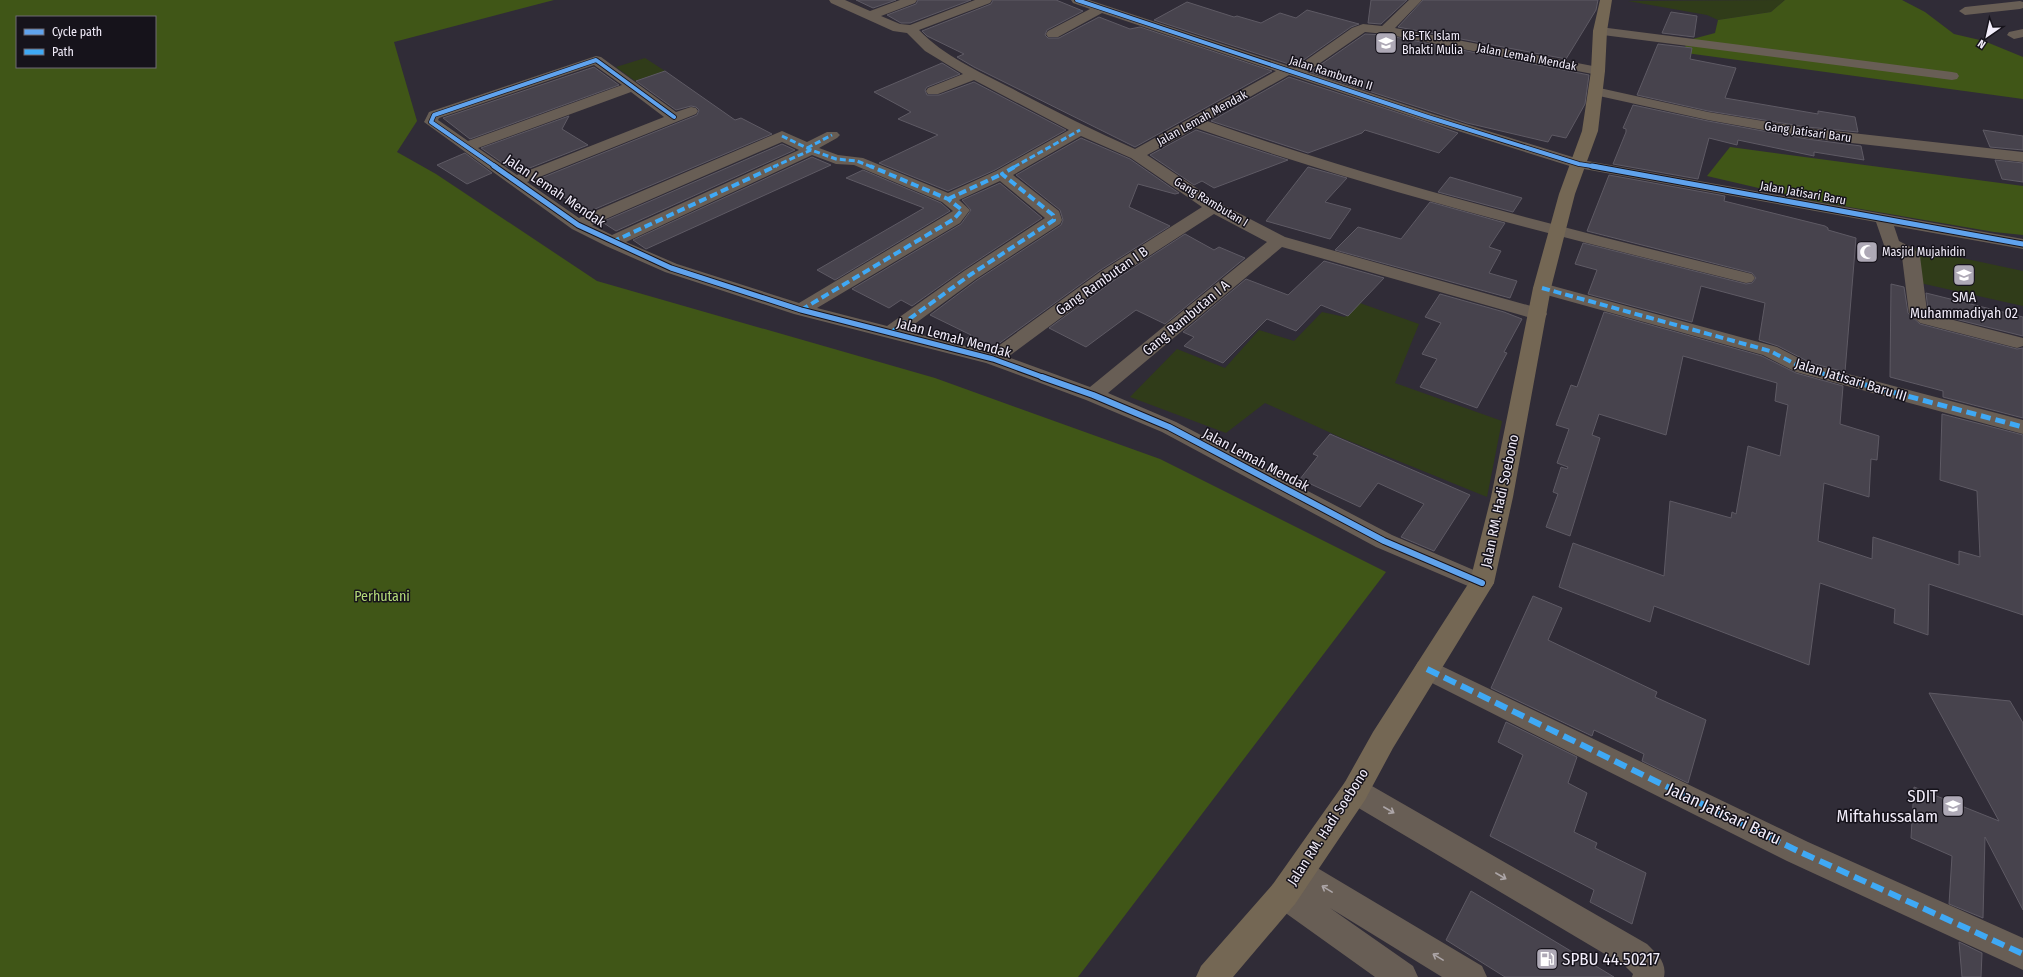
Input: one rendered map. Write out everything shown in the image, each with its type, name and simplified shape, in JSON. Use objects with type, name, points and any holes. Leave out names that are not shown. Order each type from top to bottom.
[{"type":"main road","name":"Jalan RM. Hadi Soebono","points":[[1212,977],[1292,883],[1355,791],[1383,740],[1482,583],[1502,497],[1542,288],[1566,194],[1579,164],[1590,131],[1598,72],[1600,31],[1606,0]]},
{"type":"street","points":[[835,0],[898,28],[911,29],[986,0]]},
{"type":"street","points":[[869,16],[911,0]]},
{"type":"street","name":"Jalan Rambutan II","points":[[1077,0],[1509,143],[1579,164]]},
{"type":"street","points":[[1385,30],[1416,0]]},
{"type":"street","points":[[946,3],[960,10]]},
{"type":"street","points":[[1965,11],[2018,4]]},
{"type":"street","points":[[1053,34],[1101,8]]},
{"type":"street","name":"Jalan Lemah Mendak","points":[[1136,155],[1194,122],[1292,72],[1363,28],[1385,30],[1598,72]]},
{"type":"street","name":"Gang Rambutan I","points":[[911,29],[930,48],[974,75],[1080,130],[1136,155],[1213,207],[1279,241],[1538,314]]},
{"type":"street","points":[[1600,31],[1952,76]]},
{"type":"street","name":"Jalan Lemah Mendak","points":[[631,87],[596,60],[434,115],[431,118],[431,122],[469,146],[515,181],[578,225],[671,268],[801,310],[993,359],[1093,395],[1169,427],[1270,482],[1384,541],[1482,583]]},
{"type":"street","points":[[933,91],[974,75]]},
{"type":"street","points":[[631,87],[674,117]]},
{"type":"street","name":"Jalan Lemah Mendak","points":[[469,146],[631,87]]},
{"type":"street","name":"Gang Jatisari Baru","points":[[1595,91],[1708,116],[1806,133],[2023,157]]},
{"type":"street","points":[[515,181],[691,111]]},
{"type":"street","points":[[1194,122],[1339,169],[1556,231],[1746,278]]},
{"type":"street","points":[[948,199],[1002,174],[1080,130]]},
{"type":"street","name":"Jalan Lemah Mendak","points":[[578,225],[782,136],[809,149]]},
{"type":"street","points":[[612,242],[765,171],[832,136]]},
{"type":"street","points":[[801,310],[954,219],[962,210],[948,199],[856,162],[836,159],[809,149]]},
{"type":"street","points":[[736,156],[765,171]]},
{"type":"street","name":"Jalan Jatisari Baru","points":[[1579,164],[2023,244]]},
{"type":"street","points":[[890,333],[970,275],[1054,220],[1052,215],[1002,174]]},
{"type":"street","name":"Gang Rambutan I B","points":[[993,359],[1106,276],[1213,207]]},
{"type":"street","points":[[1883,219],[1891,244],[1908,252],[1911,256],[1918,312],[1922,316],[1926,319],[2017,342]]},
{"type":"street","name":"Gang Rambutan I A","points":[[1093,395],[1279,241]]},
{"type":"street","name":"Jalan Jatisari Baru III","points":[[1542,288],[1770,351],[1806,370],[2023,427]]},
{"type":"street","name":"Jalan Jatisari Baru","points":[[1427,669],[1640,774],[1955,924],[2023,954]]},
{"type":"street","points":[[1355,791],[1636,955],[1650,969],[1648,977]]},
{"type":"street","points":[[1292,883],[1402,977]]},
{"type":"street","points":[[1292,883],[1471,977]]},
{"type":"green space","name":"Perhutani","points":[[0,0],[554,0],[394,42],[417,121],[397,152],[436,174],[597,281],[935,378],[1160,459],[1386,572],[1078,977],[0,977]]},
{"type":"green space","points":[[1785,0],[1771,12],[1718,20],[1707,15],[1628,1]]},
{"type":"green space","points":[[1785,0],[1902,0],[1925,12],[1954,34],[1984,41],[2023,57],[2023,99],[1686,53],[1685,41],[1715,33],[1718,20],[1771,12]]},
{"type":"green space","points":[[645,58],[665,71],[635,81],[616,67]]},
{"type":"green space","points":[[1730,147],[2023,186],[2023,235],[1994,232],[1814,201],[1707,176]]},
{"type":"green space","points":[[1915,248],[2023,271],[2023,306],[1920,283]]},
{"type":"green space","points":[[1357,302],[1419,324],[1395,383],[1502,421],[1487,497],[1342,438],[1265,403],[1226,433],[1130,397],[1177,349],[1225,368],[1259,330],[1294,341],[1322,312],[1345,317]]},
{"type":"building","points":[[856,0],[896,0],[873,8]]},
{"type":"building","points":[[918,0],[971,0],[910,23],[901,23],[887,15],[916,4]]},
{"type":"building","points":[[993,0],[1056,0],[1083,11],[1047,30],[1045,35],[1048,38],[1059,38],[1099,17],[1130,29],[1140,27],[1272,71],[1135,147],[974,67],[957,57],[964,54],[927,36],[922,31],[991,4]]},
{"type":"building","points":[[1371,0],[1407,0],[1381,24],[1368,23]]},
{"type":"building","points":[[1423,0],[1598,0],[1596,10],[1566,59],[1398,27]]},
{"type":"building","points":[[1187,2],[1234,17],[1237,16],[1261,23],[1280,13],[1296,18],[1307,10],[1359,24],[1351,27],[1295,66],[1154,20]]},
{"type":"building","points":[[1671,12],[1697,16],[1694,37],[1662,33]]},
{"type":"building","points":[[1365,34],[1385,35],[1589,75],[1585,104],[1566,138],[1552,135],[1548,142],[1467,123],[1310,72]]},
{"type":"building","points":[[1658,44],[1692,48],[1690,59],[1736,68],[1725,98],[1818,114],[1818,111],[1855,117],[1858,132],[1807,127],[1708,111],[1637,95]]},
{"type":"building","points":[[942,63],[960,74],[927,87],[925,90],[927,95],[939,95],[974,82],[1066,130],[995,170],[948,191],[879,163],[938,135],[898,119],[911,112],[874,92]]},
{"type":"building","points":[[594,67],[619,85],[470,139],[443,118]]},
{"type":"building","points":[[665,71],[735,120],[741,118],[772,134],[588,212],[536,180],[697,115],[699,110],[696,107],[691,106],[676,110],[636,81]]},
{"type":"building","points":[[1289,77],[1458,133],[1439,153],[1365,130],[1362,133],[1308,153],[1211,121]]},
{"type":"building","points":[[1633,105],[1708,121],[1807,139],[1861,146],[1864,160],[1814,152],[1814,156],[1738,140],[1737,145],[1709,138],[1698,179],[1613,164],[1626,132],[1626,129],[1623,128]]},
{"type":"building","points":[[569,116],[562,129],[588,145],[522,171],[512,165],[508,167],[481,148]]},
{"type":"building","points":[[1196,130],[1288,160],[1214,188],[1202,181],[1194,185],[1150,155]]},
{"type":"building","points":[[1983,130],[2023,136],[2023,150],[1990,147]]},
{"type":"building","points":[[1081,138],[1130,159],[1179,193],[1175,194],[1138,184],[1129,207],[1170,226],[1099,271],[990,350],[966,339],[971,335],[930,315],[977,280],[1061,225],[1063,220],[1060,210],[1016,175]]},
{"type":"building","points":[[782,144],[795,150],[616,231],[602,222]]},
{"type":"building","points":[[465,153],[492,173],[467,184],[437,165]]},
{"type":"building","points":[[812,157],[831,165],[646,249],[633,240]]},
{"type":"building","points":[[1995,160],[2023,163],[2023,182],[2002,179]]},
{"type":"building","points":[[1308,167],[1347,178],[1325,202],[1351,209],[1330,239],[1266,221]]},
{"type":"building","points":[[863,170],[941,203],[950,211],[835,280],[817,270],[924,208],[846,178]]},
{"type":"building","points":[[1609,175],[1725,196],[1724,201],[1825,226],[1828,230],[1856,238],[1845,372],[1811,363],[1778,346],[1759,340],[1765,303],[1701,286],[1692,322],[1588,294],[1597,270],[1575,264],[1583,243],[1746,284],[1752,283],[1756,278],[1752,273],[1587,231]]},
{"type":"building","points":[[1450,177],[1522,198],[1513,212],[1438,192]]},
{"type":"building","points":[[1000,183],[1042,218],[963,270],[912,306],[901,300],[889,308],[852,289],[961,224],[971,210],[962,200]]},
{"type":"building","points":[[1430,202],[1505,223],[1489,247],[1501,251],[1489,273],[1517,281],[1510,298],[1335,250],[1358,227],[1401,239]]},
{"type":"building","points":[[1185,234],[1214,250],[1219,247],[1245,258],[1165,324],[1136,310],[1086,347],[1049,328],[1113,281]]},
{"type":"building","points":[[1324,261],[1384,278],[1348,316],[1321,305],[1296,331],[1267,319],[1223,363],[1184,346],[1194,337],[1183,332],[1246,279],[1288,295]]},
{"type":"building","points":[[1891,284],[1904,287],[1908,313],[1920,324],[2017,349],[2023,348],[2023,418],[1943,397],[1943,391],[1890,377]]},
{"type":"building","points":[[1926,293],[2023,317],[2023,336],[1935,314],[1928,310]]},
{"type":"building","points":[[1440,294],[1504,312],[1522,319],[1504,352],[1507,353],[1477,408],[1420,387],[1437,359],[1422,354],[1441,323],[1425,317]]},
{"type":"building","points":[[1604,312],[1762,356],[1796,373],[1843,386],[1840,424],[1879,436],[1877,460],[1871,459],[1869,497],[1824,483],[1818,541],[1872,559],[1873,537],[1959,565],[1959,551],[1980,557],[1977,491],[1940,480],[1942,414],[2023,435],[2023,615],[1929,584],[1928,635],[1894,623],[1895,609],[1820,583],[1809,665],[1654,606],[1650,622],[1559,587],[1573,543],[1664,576],[1670,501],[1731,518],[1732,512],[1736,514],[1748,446],[1780,456],[1788,405],[1775,401],[1777,383],[1683,356],[1666,435],[1599,414],[1592,435],[1600,438],[1570,536],[1546,527],[1558,494],[1553,492],[1561,467],[1567,469],[1568,467],[1557,463],[1569,429],[1556,425],[1571,385],[1577,387]]},
{"type":"building","points":[[1330,434],[1470,495],[1434,551],[1401,537],[1424,504],[1378,483],[1360,507],[1300,479],[1318,456],[1313,454]]},
{"type":"building","points":[[1533,596],[1562,608],[1548,640],[1657,692],[1655,697],[1706,720],[1688,783],[1642,761],[1644,754],[1594,730],[1592,736],[1491,688]]},
{"type":"building","points":[[1929,693],[2010,701],[2023,723],[2023,910],[1985,837],[1983,918],[1949,904],[1952,856],[1911,838],[1914,787],[1999,821]]},
{"type":"building","points":[[1506,722],[1577,757],[1568,783],[1587,793],[1574,832],[1597,843],[1595,848],[1646,873],[1632,924],[1590,902],[1594,890],[1490,836],[1523,755],[1498,742]]},
{"type":"building","points":[[1471,891],[1614,977],[1505,977],[1446,940]]},
{"type":"building","points":[[1959,942],[1982,953],[1981,977],[1962,977]]},
{"type":"marked path","points":[[890,333],[970,275],[1054,220],[1053,215],[1002,174],[1080,130]]},
{"type":"marked path","points":[[807,148],[832,135]]},
{"type":"marked path","points":[[782,136],[811,150]]},
{"type":"marked path","points":[[612,242],[811,150],[836,159],[857,161],[948,199],[962,210],[954,219],[801,310]]},
{"type":"marked path","points":[[948,199],[1002,174]]},
{"type":"marked path","points":[[1542,288],[1770,351],[1803,368],[2023,427]]},
{"type":"marked path","points":[[1427,669],[1872,887],[2023,954]]},
{"type":"cycle path","points":[[1077,0],[1428,117],[1579,164],[2023,244]]},
{"type":"cycle path","points":[[674,117],[596,60],[434,115],[431,122],[578,225],[671,268],[801,310],[993,359],[1093,395],[1169,427],[1270,482],[1384,541],[1482,583]]},
{"type":"place","name":"KB-TK Islam Bhakti Mulia","points":[[1386,43]]},
{"type":"place","name":"Masjid Mujahidin","points":[[1867,252]]},
{"type":"place","name":"SMA Muhammadiyah 02","points":[[1964,275]]},
{"type":"place","name":"SDIT Miftahussalam","points":[[1953,806]]},
{"type":"place","name":"SPBU 44.50217","points":[[1547,959]]}]
